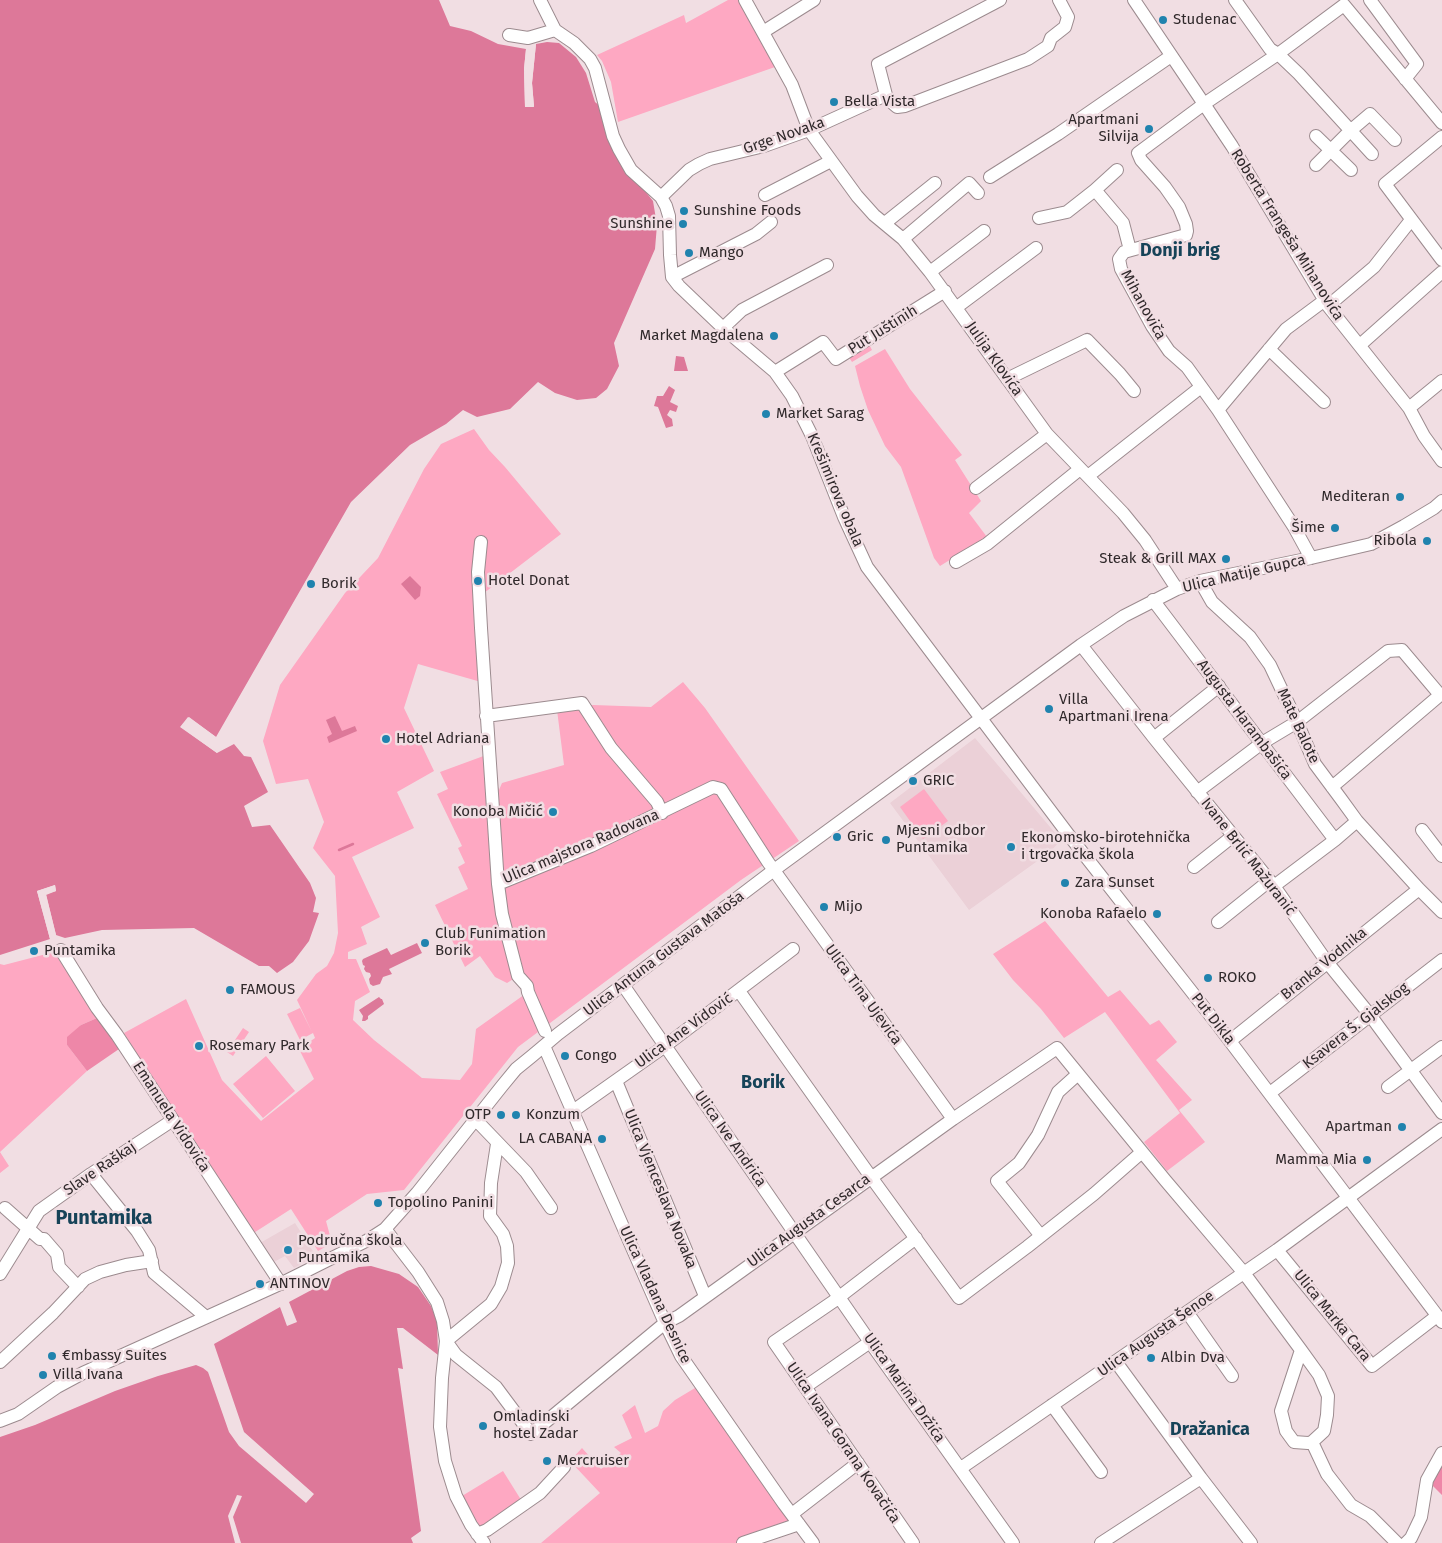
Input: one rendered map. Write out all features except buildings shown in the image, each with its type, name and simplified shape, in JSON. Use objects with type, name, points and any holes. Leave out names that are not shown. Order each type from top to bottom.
[{"type":"street","points":[[540,0],[556,30],[574,42],[590,59],[595,68],[613,136],[619,149],[631,170],[661,197],[669,216],[672,277],[756,234],[771,222]]},
{"type":"street","name":"Julija Klovića","points":[[744,0],[792,85],[809,130],[857,196],[903,239],[930,272],[1047,434],[1123,512],[1145,540],[1176,589]]},
{"type":"street","points":[[763,32],[814,0]]},
{"type":"street","points":[[1000,0],[878,64],[886,95],[894,106],[901,107],[1028,59],[1048,46],[1050,38],[1065,27],[1068,17],[1059,0]]},
{"type":"street","name":"Roberta Frangeša Mihanovića","points":[[1134,0],[1232,146],[1326,303],[1410,408],[1424,436],[1442,461]]},
{"type":"street","points":[[1236,0],[1270,49],[1299,74],[1372,154]]},
{"type":"street","points":[[1370,0],[1418,64],[1405,80]]},
{"type":"street","points":[[1204,104],[1278,54],[1346,2],[1405,80],[1442,122]]},
{"type":"street","points":[[509,35],[528,38],[556,30]]},
{"type":"street","points":[[990,177],[1058,134],[1171,56]]},
{"type":"street","name":"Grge Novaka","points":[[661,197],[689,170],[698,164],[710,159],[764,146],[809,130],[886,95]]},
{"type":"street","name":"Mihanoviča","points":[[1204,104],[1137,155],[1179,207],[1187,231],[1186,235],[1124,252],[1119,259],[1121,269],[1152,326],[1170,351],[1187,366],[1218,410],[1294,527],[1311,558]]},
{"type":"street","points":[[1316,165],[1370,114],[1395,140]]},
{"type":"street","points":[[1316,136],[1351,170]]},
{"type":"street","points":[[1442,137],[1385,184],[1442,260]]},
{"type":"street","points":[[765,195],[832,161]]},
{"type":"street","points":[[1039,218],[1068,212],[1117,170]]},
{"type":"street","points":[[885,223],[934,183]]},
{"type":"street","points":[[903,239],[969,183],[978,193]]},
{"type":"street","points":[[1095,190],[1123,223],[1130,250]]},
{"type":"street","points":[[1218,410],[1286,329],[1326,303],[1374,267],[1411,220]]},
{"type":"street","points":[[930,272],[984,231]]},
{"type":"street","points":[[957,307],[1036,248]]},
{"type":"street","points":[[723,328],[742,310],[827,265]]},
{"type":"street","points":[[1360,345],[1442,272]]},
{"type":"street","name":"Krešimirova obala","points":[[672,277],[723,328],[775,372],[804,417],[844,517],[867,567],[982,718]]},
{"type":"street","name":"Put Juštinih","points":[[775,372],[823,342],[836,359],[945,291]]},
{"type":"street","points":[[1007,379],[1087,340],[1134,391]]},
{"type":"street","points":[[1268,349],[1324,402]]},
{"type":"street","points":[[1410,408],[1442,381]]},
{"type":"street","points":[[956,562],[987,544],[1201,387]]},
{"type":"street","points":[[976,488],[1047,434]]},
{"type":"street","name":"Ulica Matije Gupca","points":[[982,718],[1081,645],[1124,616],[1176,589],[1200,581],[1371,544],[1404,526],[1442,501]]},
{"type":"street","name":"Ulica majstora Radovana","points":[[481,542],[478,572],[498,884],[591,846],[712,787],[721,789],[774,870]]},
{"type":"street","name":"Mate Balote","points":[[1200,581],[1212,602],[1250,637],[1270,665],[1315,764],[1357,820],[1442,912]]},
{"type":"street","name":"Augusta Harambašića","points":[[1153,600],[1335,840]]},
{"type":"street","name":"Ivane Brlić Mažuranić","points":[[1081,645],[1271,884],[1327,962],[1370,1015],[1410,1072],[1442,1113]]},
{"type":"street","points":[[1197,792],[1262,743],[1297,722],[1388,651],[1402,650],[1441,696],[1332,787]]},
{"type":"street","points":[[1154,738],[1219,686]]},
{"type":"street","points":[[486,716],[582,703],[611,748],[657,802],[662,813]]},
{"type":"street","name":"Ulica Antuna Gustava Matoša","points":[[0,1421],[18,1414],[57,1387],[82,1373],[281,1284],[368,1240],[385,1229],[418,1193],[516,1069],[774,870],[982,718]]},
{"type":"street","name":"Put Dikla","points":[[982,718],[1074,841],[1270,1093],[1440,1319]]},
{"type":"street","points":[[1218,922],[1335,840],[1357,820]]},
{"type":"street","points":[[1422,830],[1442,856]]},
{"type":"street","points":[[1194,867],[1233,836]]},
{"type":"street","name":"Ulica Tina Ujevića","points":[[774,870],[952,1118]]},
{"type":"street","points":[[498,884],[502,914],[518,976],[527,986],[545,1031]]},
{"type":"street","name":"Branka Vodnika","points":[[1230,1041],[1419,889]]},
{"type":"street","name":"Ulica Ane Vidović","points":[[573,1111],[665,1046],[793,949]]},
{"type":"street","name":"Emanuela Vidovića","points":[[61,950],[97,1008],[121,1041],[281,1284]]},
{"type":"street","name":"Ksavera Š. Gjalskog","points":[[1270,1093],[1442,960]]},
{"type":"street","name":"Ulica Ive Andrića","points":[[623,985],[795,1232]]},
{"type":"street","points":[[739,991],[959,1298],[1094,1194],[1142,1152]]},
{"type":"street","name":"Ulica Vladana Desnice","points":[[544,1046],[681,1356],[813,1543]]},
{"type":"street","points":[[1388,1087],[1442,1047]]},
{"type":"street","name":"Ulica Augusta Cesarca","points":[[446,1340],[456,1355],[496,1387],[531,1434],[665,1323],[679,1316],[952,1118],[1057,1048],[1078,1074]]},
{"type":"street","points":[[1041,1236],[997,1181],[1019,1163],[1038,1135],[1058,1092],[1078,1074],[1244,1273],[1301,1350],[1319,1375],[1328,1396],[1327,1415],[1324,1431],[1312,1442],[1294,1442],[1286,1431],[1282,1411],[1301,1350]]},
{"type":"street","name":"Ulica Vjenceslava Novaka","points":[[616,1081],[705,1296]]},
{"type":"street","name":"Slave Raškaj","points":[[0,1274],[39,1211],[173,1120]]},
{"type":"street","points":[[476,1120],[526,1172],[551,1208]]},
{"type":"street","name":"Ulica Augusta Šenoe","points":[[961,1468],[1277,1250],[1442,1129]]},
{"type":"street","points":[[446,1340],[491,1304],[501,1287],[508,1263],[507,1246],[503,1234],[490,1216],[491,1183],[497,1144]]},
{"type":"street","points":[[91,1174],[137,1231],[149,1250],[154,1273],[206,1316]]},
{"type":"street","points":[[5,1208],[40,1239],[44,1239],[57,1254],[59,1267],[78,1287]]},
{"type":"street","points":[[385,1229],[418,1272],[437,1302],[443,1321],[446,1340],[440,1427],[445,1461],[456,1496],[480,1539],[487,1530],[540,1493],[564,1467]]},
{"type":"street","name":"Ulica Marina Držića","points":[[795,1232],[870,1342],[1013,1543]]},
{"type":"street","points":[[840,1296],[916,1238]]},
{"type":"street","name":"Ulica Marka Cara","points":[[1277,1250],[1372,1366],[1440,1319]]},
{"type":"street","points":[[0,1362],[53,1313],[85,1279],[100,1272],[126,1265],[152,1261]]},
{"type":"street","name":"Ulica Ivana Gorana Kovačića","points":[[840,1296],[774,1342],[913,1543]]},
{"type":"street","points":[[1187,1312],[1232,1376]]},
{"type":"street","points":[[805,1387],[870,1342]]},
{"type":"street","points":[[1116,1362],[1251,1543]]},
{"type":"street","points":[[1052,1405],[1101,1472]]},
{"type":"street","points":[[1312,1442],[1327,1474],[1351,1505],[1370,1516],[1397,1543]]},
{"type":"street","points":[[1406,1543],[1411,1538],[1421,1517],[1427,1480],[1442,1453]]},
{"type":"street","points":[[743,1543],[795,1519],[858,1463]]},
{"type":"street","points":[[1101,1543],[1201,1478]]},
{"type":"shaded area","points":[[0,0],[439,0],[450,26],[471,31],[498,44],[526,49],[524,69],[525,107],[534,106],[532,83],[536,44],[547,42],[559,43],[576,57],[586,73],[595,102],[601,107],[608,140],[630,177],[653,201],[657,225],[655,249],[614,343],[619,366],[607,389],[596,398],[577,400],[555,393],[538,382],[510,409],[477,417],[463,410],[446,424],[410,445],[351,502],[216,737],[189,717],[181,727],[217,753],[234,744],[244,756],[251,757],[268,792],[244,806],[252,827],[270,825],[310,883],[316,898],[313,912],[319,913],[309,941],[293,962],[277,973],[269,966],[259,966],[194,928],[102,930],[65,938],[56,935],[46,894],[56,891],[55,885],[37,891],[50,939],[0,955]]},
{"type":"shaded area","points":[[728,0],[739,0],[775,67],[618,122],[611,82],[602,61],[597,55],[684,15],[686,23]]},
{"type":"shaded area","points":[[869,344],[872,350],[852,362],[848,356]]},
{"type":"shaded area","points":[[885,349],[910,389],[962,455],[955,460],[981,501],[969,513],[987,537],[940,566],[934,558],[901,467],[885,446],[868,410],[860,386],[855,366]]},
{"type":"shaded area","points":[[676,356],[684,357],[688,371],[674,371]]},
{"type":"shaded area","points":[[669,386],[675,390],[670,402],[678,406],[676,412],[670,410],[667,415],[672,419],[673,426],[666,428],[658,407],[654,406],[657,396],[663,396]]},
{"type":"shaded area","points":[[474,429],[489,450],[561,534],[484,593],[481,682],[418,664],[404,708],[434,771],[397,792],[414,828],[352,857],[380,917],[361,927],[367,944],[348,952],[348,959],[356,959],[370,992],[355,1001],[353,1020],[374,1040],[422,1078],[460,1080],[472,1064],[476,1029],[528,992],[518,976],[507,983],[495,977],[480,956],[465,967],[435,905],[468,889],[458,867],[465,863],[458,848],[462,846],[437,794],[448,789],[440,772],[489,754],[499,790],[502,783],[564,765],[557,710],[593,705],[651,707],[683,682],[705,708],[799,841],[741,880],[518,1047],[404,1190],[367,1194],[326,1221],[332,1243],[318,1251],[291,1209],[249,1236],[124,1033],[186,999],[222,1080],[261,1121],[314,1079],[299,1049],[315,1038],[313,1033],[300,1040],[287,1014],[300,1008],[312,1032],[297,1000],[316,974],[327,966],[334,953],[338,933],[335,876],[313,848],[324,822],[308,779],[276,784],[263,741],[280,685],[345,593],[378,558],[424,469],[441,444]]},
{"type":"shaded area","points":[[410,576],[421,587],[420,596],[415,600],[401,584]]},
{"type":"shaded area","points":[[335,716],[342,731],[355,726],[357,731],[329,743],[327,737],[332,734],[326,720]]},
{"type":"shaded area","points":[[975,738],[1061,840],[1050,852],[969,910],[890,803]]},
{"type":"shaded area","points":[[924,789],[948,821],[923,839],[900,807]]},
{"type":"shaded area","points":[[1045,921],[1108,997],[1120,990],[1150,1025],[1159,1020],[1177,1042],[1156,1060],[1192,1100],[1179,1110],[1205,1142],[1167,1171],[1144,1142],[1180,1113],[1105,1012],[1064,1038],[1041,1009],[1013,980],[993,954]]},
{"type":"shaded area","points":[[417,943],[422,953],[389,969],[392,974],[383,977],[380,984],[373,986],[370,984],[369,979],[371,976],[364,969],[363,959],[387,948],[391,955]]},
{"type":"shaded area","points":[[54,952],[97,1018],[81,1025],[67,1045],[87,1071],[0,1152],[0,964],[4,965]]},
{"type":"shaded area","points":[[379,997],[384,1004],[368,1016],[368,1019],[362,1021],[363,1016],[359,1010]]},
{"type":"shaded area","points":[[97,1018],[119,1049],[87,1071],[67,1045],[67,1037],[81,1025]]},
{"type":"shaded area","points":[[243,1028],[249,1032],[233,1056],[227,1052]]},
{"type":"shaded area","points":[[266,1056],[295,1091],[263,1118],[233,1084]]},
{"type":"shaded area","points":[[0,1152],[9,1166],[0,1173]]},
{"type":"shaded area","name":"Područna škola Puntamika","points":[[295,1223],[316,1256],[294,1268],[285,1256],[272,1263],[260,1243]]},
{"type":"shaded area","points":[[371,1266],[399,1274],[418,1287],[431,1306],[437,1321],[438,1355],[403,1328],[397,1328],[403,1369],[398,1368],[421,1531],[411,1538],[413,1543],[0,1543],[0,1437],[35,1425],[115,1391],[196,1365],[208,1372],[229,1432],[239,1446],[306,1503],[314,1494],[244,1432],[214,1344],[280,1307],[287,1326],[297,1322],[289,1302],[347,1271]]},
{"type":"shaded area","points":[[700,1385],[799,1524],[743,1543],[541,1543],[600,1493],[570,1461],[582,1448],[601,1469],[621,1453],[614,1447],[632,1438],[622,1415],[635,1405],[645,1433],[658,1426],[663,1411],[675,1400]]},
{"type":"shaded area","points":[[1442,1453],[1442,1495],[1427,1480]]},
{"type":"shaded area","points":[[503,1471],[523,1503],[481,1529],[462,1496]]},
{"type":"pier","points":[[536,44],[532,83],[534,107],[525,107],[524,69],[526,49],[528,51],[526,69],[528,104],[531,104],[530,82],[534,45]]},
{"type":"pier","points":[[188,717],[216,737],[216,739],[189,720],[184,727],[217,750],[217,753],[180,727]]},
{"type":"pier","points":[[55,885],[56,891],[46,895],[56,935],[54,936],[44,895],[45,892],[53,889],[40,892],[52,937],[50,939],[37,891]]},
{"type":"pier","points":[[237,1495],[242,1496],[233,1517],[241,1543],[235,1543],[228,1516]]},
{"type":"waterway","points":[[339,850],[353,844]]},
{"type":"place","name":"Studenac","points":[[1163,20]]},
{"type":"place","name":"Bella Vista","points":[[834,102]]},
{"type":"place","name":"Apartmani Silvija","points":[[1149,129]]},
{"type":"place","name":"Sunshine Foods","points":[[684,211]]},
{"type":"place","name":"Sunshine","points":[[683,224]]},
{"type":"place","name":"Mango","points":[[689,253]]},
{"type":"place","name":"Market Magdalena","points":[[774,336]]},
{"type":"place","name":"Market Sarag","points":[[766,414]]},
{"type":"place","name":"Mediteran","points":[[1400,497]]},
{"type":"place","name":"Šime","points":[[1335,528]]},
{"type":"place","name":"Ribola","points":[[1427,541]]},
{"type":"place","name":"Steak & Grill MAX","points":[[1226,559]]},
{"type":"place","name":"Hotel Donat","points":[[478,581]]},
{"type":"place","name":"Borik","points":[[311,584]]},
{"type":"place","name":"Villa Apartmani Irena","points":[[1049,709]]},
{"type":"place","name":"Hotel Adriana","points":[[386,739]]},
{"type":"place","name":"GRIC","points":[[913,781]]},
{"type":"place","name":"Konoba Mičić","points":[[553,812]]},
{"type":"place","name":"Gric","points":[[837,837]]},
{"type":"place","name":"Mjesni odbor Puntamika","points":[[886,840]]},
{"type":"place","name":"Ekonomsko-birotehnička i trgovačka škola","points":[[1011,847]]},
{"type":"place","name":"Zara Sunset","points":[[1065,883]]},
{"type":"place","name":"Mijo","points":[[824,907]]},
{"type":"place","name":"Konoba Rafaelo","points":[[1157,914]]},
{"type":"place","name":"Club Funimation Borik","points":[[425,943]]},
{"type":"place","name":"Puntamika","points":[[34,951]]},
{"type":"place","name":"ROKO","points":[[1208,978]]},
{"type":"place","name":"FAMOUS","points":[[230,990]]},
{"type":"place","name":"Rosemary Park","points":[[199,1046]]},
{"type":"place","name":"Congo","points":[[565,1056]]},
{"type":"place","name":"OTP","points":[[501,1115]]},
{"type":"place","name":"Konzum","points":[[516,1115]]},
{"type":"place","name":"Apartman","points":[[1402,1127]]},
{"type":"place","name":"LA CABANA","points":[[602,1139]]},
{"type":"place","name":"Mamma Mia","points":[[1367,1160]]},
{"type":"place","name":"Topolino Panini","points":[[378,1203]]},
{"type":"place","name":"Područna škola Puntamika","points":[[288,1250]]},
{"type":"place","name":"ANTINOV","points":[[260,1284]]},
{"type":"place","name":"€mbassy Suites","points":[[52,1356]]},
{"type":"place","name":"Albin Dva","points":[[1151,1358]]},
{"type":"place","name":"Villa Ivana","points":[[43,1375]]},
{"type":"place","name":"Omladinski hostel Zadar","points":[[483,1426]]},
{"type":"place","name":"Mercruiser","points":[[547,1461]]},
{"type":"district","name":"Donji brig","points":[[1180,251]]},
{"type":"district","name":"Borik","points":[[763,1083]]},
{"type":"district","name":"Puntamika","points":[[104,1218]]},
{"type":"district","name":"Dražanica","points":[[1210,1430]]}]
